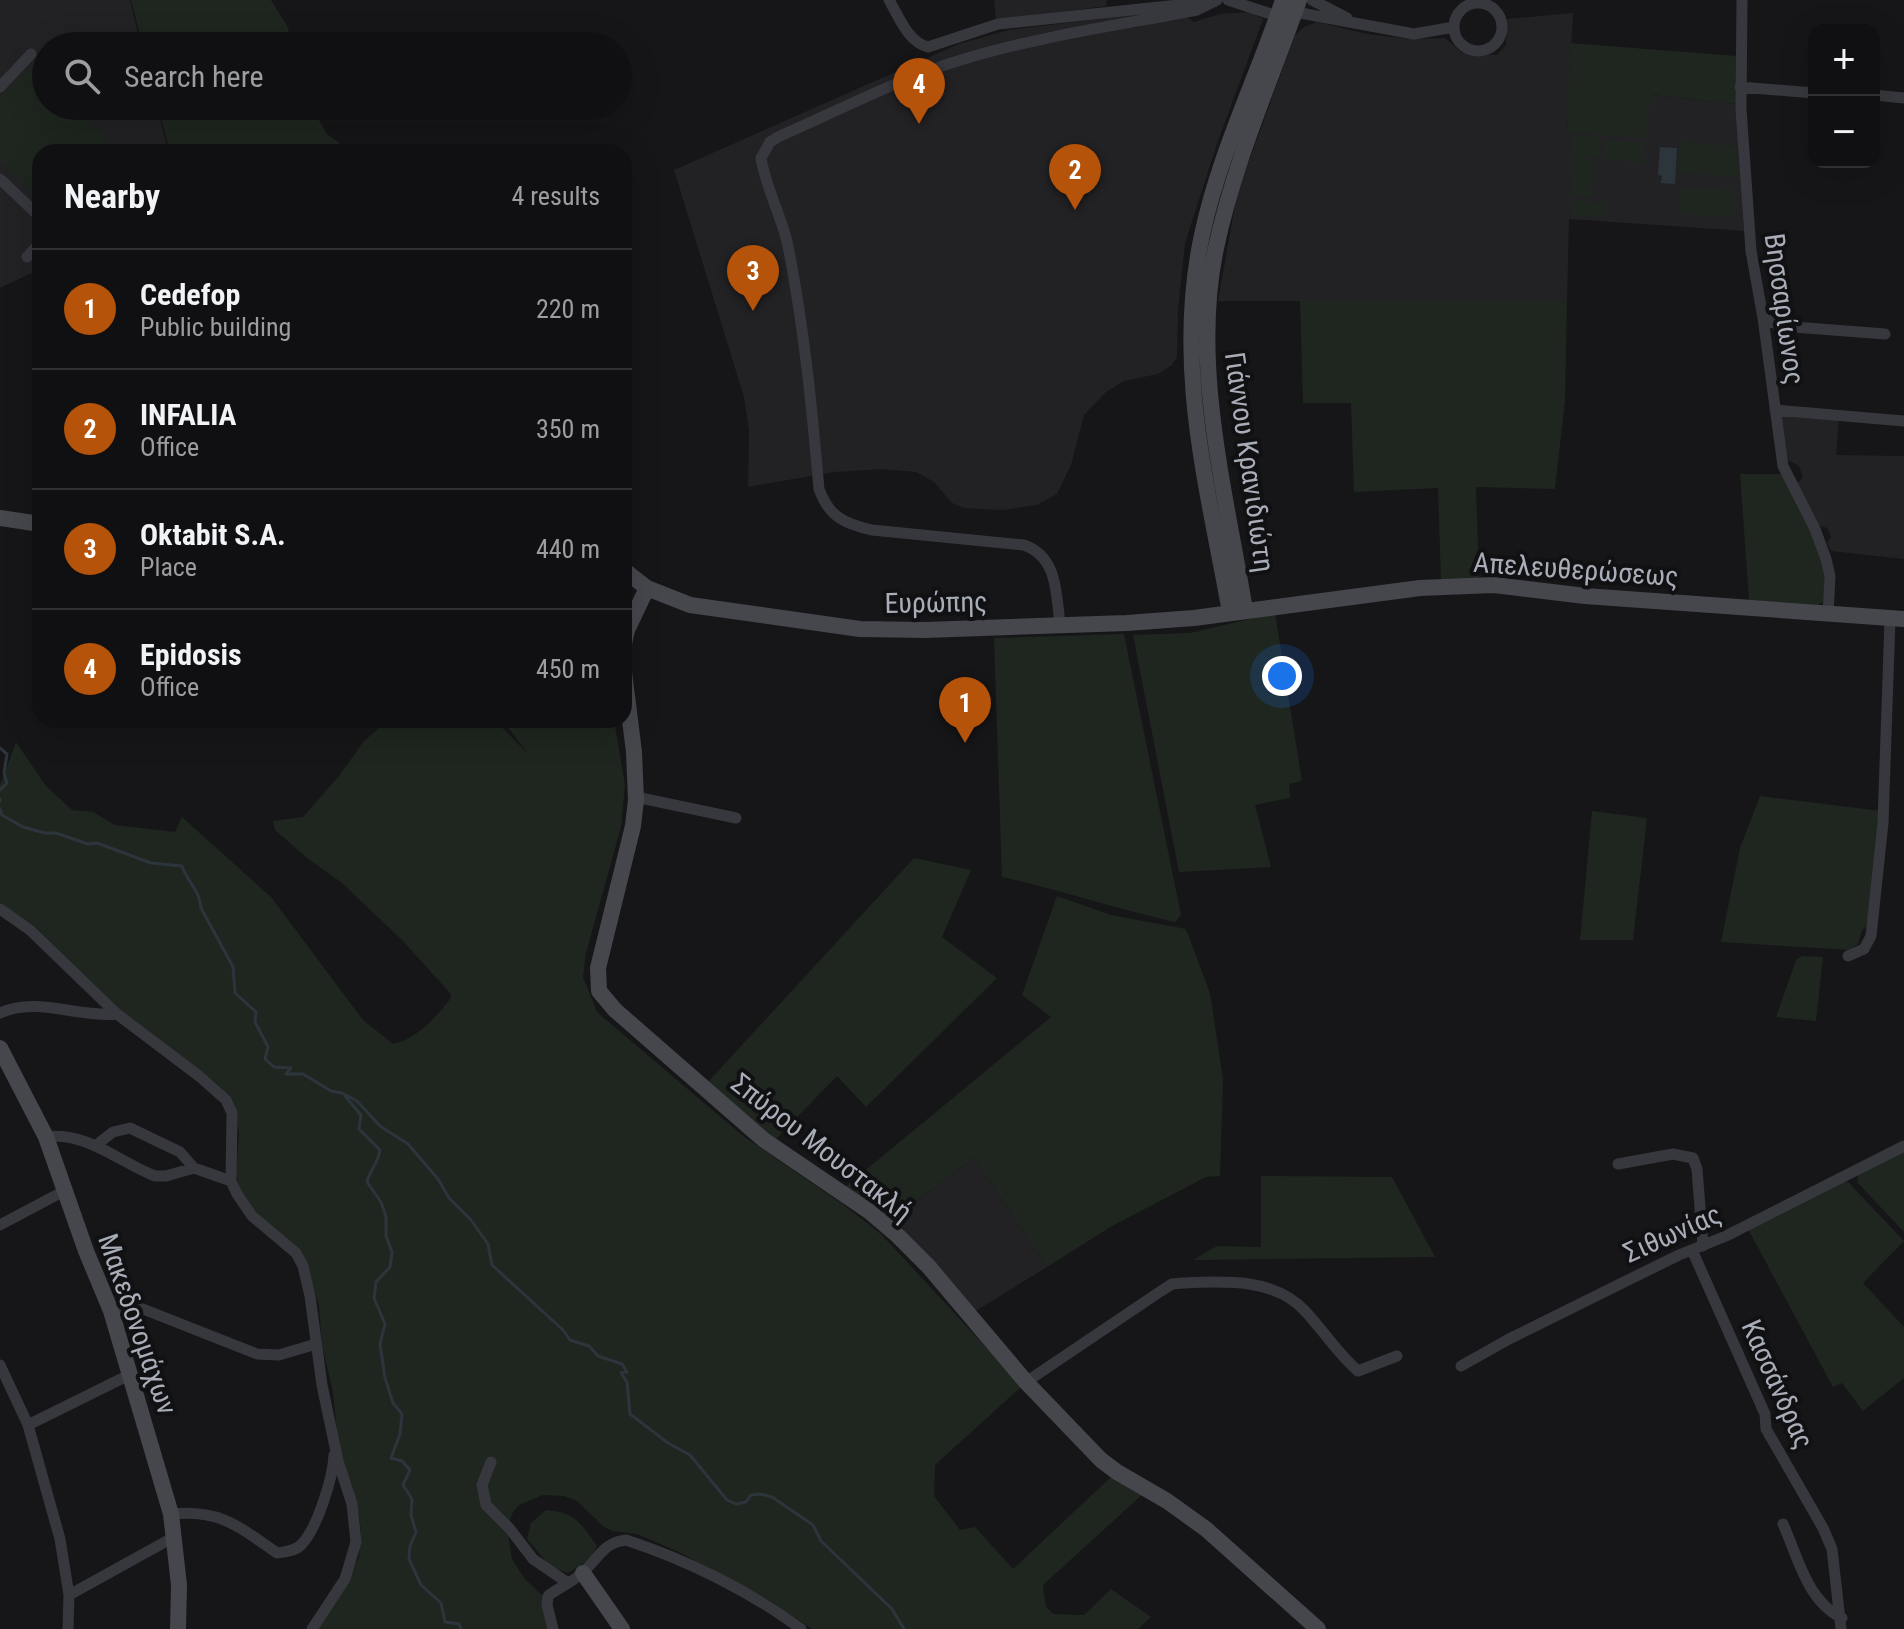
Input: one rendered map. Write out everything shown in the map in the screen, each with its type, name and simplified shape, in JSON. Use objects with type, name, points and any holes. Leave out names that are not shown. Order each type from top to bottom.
[{"type":"street","points":[[889,0],[912,38],[928,47],[998,24],[1214,1]]},
{"type":"street","points":[[1228,0],[1289,7],[1362,26],[1419,35],[1454,27]]},
{"type":"street","points":[[1312,0],[1362,26]]},
{"type":"street","name":"Βησσαρίωνος","points":[[1742,0],[1740,87],[1751,251],[1783,466],[1815,529],[1826,559],[1830,576],[1828,615]]},
{"type":"street","points":[[1060,624],[1052,568],[1035,548],[872,530],[836,518],[824,502],[819,489],[799,303],[787,241],[761,158],[770,142],[778,137],[921,74],[964,59],[1058,35],[1197,10],[1214,1]]},
{"type":"street","points":[[1480,3],[1494,9],[1502,23],[1499,38],[1480,51],[1459,42],[1454,27],[1459,12],[1480,3]]},
{"type":"street","name":"Γιάννου Κρανιδιώτη","points":[[1238,611],[1195,421],[1190,374],[1192,286],[1217,176],[1289,7]]},
{"type":"street","points":[[0,87],[31,54]]},
{"type":"street","points":[[1740,87],[1808,93]]},
{"type":"street","points":[[1880,96],[1904,98]]},
{"type":"street","points":[[0,179],[32,209]]},
{"type":"street","points":[[27,257],[32,252]]},
{"type":"street","points":[[1763,318],[1781,326],[1885,334]]},
{"type":"street","points":[[1775,410],[1904,421]]},
{"type":"street","points":[[0,518],[32,523]]},
{"type":"street","name":"Ευρώπης","points":[[632,576],[647,588],[690,605],[860,629],[925,630],[1127,623],[1238,611]]},
{"type":"street","name":"Απελευθερώσεως","points":[[1238,611],[1420,588],[1494,585],[1585,596],[1897,619]]},
{"type":"street","points":[[632,620],[647,588]]},
{"type":"street","points":[[1848,956],[1863,950],[1872,927],[1897,619]]},
{"type":"street","name":"Σπύρου Μουστακλή","points":[[631,728],[636,797],[633,826],[598,968],[599,991],[615,1010],[764,1140],[870,1212],[898,1236],[929,1267],[1026,1382],[1101,1460],[1206,1529],[1318,1629]]},
{"type":"street","points":[[636,797],[736,818]]},
{"type":"street","points":[[0,909],[30,930],[117,1014],[226,1100],[232,1113],[231,1181],[252,1216],[296,1253],[303,1266],[338,1461],[352,1504],[356,1542],[345,1579],[312,1629]]},
{"type":"street","points":[[0,1013],[21,1006],[99,1016],[117,1014]]},
{"type":"street","name":"Μακεδονομάχων","points":[[2,1056],[46,1137],[111,1311],[140,1405],[171,1514],[179,1585],[178,1629]]},
{"type":"street","points":[[95,1146],[113,1132],[130,1128],[180,1152],[194,1168],[231,1181]]},
{"type":"street","points":[[46,1137],[62,1135],[95,1146],[155,1176],[194,1168]]},
{"type":"street","name":"Σιθωνίας","points":[[1461,1366],[1509,1339],[1904,1146]]},
{"type":"street","name":"Κασσάνδρας","points":[[1618,1164],[1673,1154],[1693,1158],[1697,1169],[1698,1248],[1765,1414],[1766,1429],[1832,1549],[1842,1623]]},
{"type":"street","points":[[0,1225],[64,1191]]},
{"type":"street","points":[[1026,1382],[1158,1293],[1179,1283],[1256,1285],[1279,1291],[1305,1311],[1358,1371],[1397,1356]]},
{"type":"street","points":[[111,1311],[123,1307],[143,1309],[257,1354],[279,1355],[316,1344]]},
{"type":"street","points":[[0,1365],[28,1425],[60,1539],[69,1595],[68,1629]]},
{"type":"street","points":[[28,1425],[129,1375]]},
{"type":"street","points":[[171,1514],[196,1512],[213,1515],[234,1524],[277,1553],[290,1551],[300,1546],[313,1524],[333,1466],[335,1440]]},
{"type":"street","points":[[491,1462],[482,1485],[486,1505],[533,1559],[568,1583]]},
{"type":"street","points":[[1783,1524],[1813,1594],[1842,1623]]},
{"type":"street","points":[[69,1595],[174,1537]]},
{"type":"street","points":[[553,1629],[548,1596],[583,1573],[605,1548],[626,1540],[707,1574],[770,1607],[801,1629]]},
{"type":"street","points":[[583,1573],[622,1629]]},
{"type":"shaded area","points":[[0,0],[130,0],[138,32],[32,32],[32,120],[160,120],[166,144],[32,144],[32,273],[0,288]]},
{"type":"shaded area","points":[[131,0],[271,0],[289,29],[288,32],[139,32]]},
{"type":"shaded area","points":[[994,0],[1107,0],[1106,6],[996,20]]},
{"type":"shaded area","points":[[1177,10],[1194,22],[1220,14],[1251,12],[1263,19],[1185,243],[1177,357],[1172,365],[1158,374],[1124,381],[1106,392],[1084,415],[1071,465],[1057,494],[1037,505],[1002,510],[964,508],[952,503],[934,482],[916,472],[883,469],[834,472],[748,487],[749,430],[744,397],[674,170],[959,44],[1008,30]]},
{"type":"shaded area","points":[[1573,13],[1567,132],[1651,95],[1737,104],[1744,231],[1569,219],[1567,301],[1218,301],[1237,194],[1295,35],[1304,27],[1317,22],[1367,34],[1410,39],[1445,38],[1462,53],[1497,55],[1506,45],[1507,19]]},
{"type":"shaded area","points":[[1570,43],[1737,56],[1737,104],[1652,95],[1645,139],[1567,132]]},
{"type":"shaded area","points":[[32,65],[32,120],[88,120],[113,144],[32,144],[32,192],[0,161],[0,97]]},
{"type":"shaded area","points":[[162,120],[319,120],[327,134],[341,144],[168,144]]},
{"type":"shaded area","points":[[1573,135],[1600,137],[1599,158],[1572,156]]},
{"type":"shaded area","points":[[1605,139],[1644,143],[1642,163],[1603,159]]},
{"type":"shaded area","points":[[1680,142],[1736,146],[1739,177],[1677,173]]},
{"type":"shaded area","points":[[1660,147],[1677,148],[1675,184],[1661,183],[1662,176],[1658,175]]},
{"type":"shaded area","points":[[1574,158],[1593,159],[1592,197],[1572,196]]},
{"type":"shaded area","points":[[1681,187],[1736,190],[1734,217],[1679,214]]},
{"type":"shaded area","points":[[1573,200],[1607,203],[1606,218],[1571,216]]},
{"type":"shaded area","points":[[1300,301],[1567,301],[1565,400],[1555,489],[1476,487],[1479,578],[1441,581],[1438,488],[1354,492],[1351,403],[1303,403]]},
{"type":"shaded area","points":[[1779,413],[1839,419],[1836,455],[1904,456],[1904,559],[1831,551],[1827,543],[1831,537],[1827,528],[1817,525],[1797,484],[1803,477],[1799,466],[1788,460]]},
{"type":"shaded area","points":[[1740,474],[1781,474],[1818,545],[1828,582],[1823,602],[1818,605],[1749,600]]},
{"type":"shaded area","points":[[1275,613],[1302,781],[1289,784],[1290,798],[1255,805],[1271,867],[1179,872],[1133,635],[1190,633]]},
{"type":"shaded area","points":[[1124,634],[1181,915],[1175,922],[1002,877],[994,638]]},
{"type":"shaded area","points":[[379,728],[503,728],[529,755],[508,728],[615,728],[625,785],[621,827],[586,953],[583,977],[597,1012],[743,1136],[881,1234],[1022,1386],[935,1465],[934,1496],[960,1530],[975,1527],[1013,1569],[1111,1477],[1143,1494],[1043,1585],[1046,1607],[1053,1614],[1084,1615],[1111,1589],[1151,1617],[1138,1629],[812,1629],[767,1599],[679,1552],[637,1534],[604,1527],[577,1501],[564,1496],[543,1495],[519,1505],[507,1528],[512,1559],[524,1578],[547,1600],[552,1629],[317,1629],[352,1573],[359,1556],[361,1533],[359,1515],[338,1442],[333,1392],[322,1345],[319,1306],[310,1274],[250,1210],[240,1189],[236,1174],[239,1133],[233,1106],[128,1017],[33,925],[0,903],[0,785],[16,742],[46,786],[72,810],[93,812],[115,825],[175,832],[182,817],[271,897],[363,1020],[393,1044],[425,1026],[451,998],[450,993],[404,942],[342,883],[275,830],[273,821],[303,817],[339,776],[364,741]]},
{"type":"shaded area","points":[[1760,796],[1881,811],[1870,924],[1862,930],[1858,944],[1849,950],[1721,942],[1740,848]]},
{"type":"shaded area","points":[[1592,811],[1647,818],[1633,940],[1580,940]]},
{"type":"shaded area","points":[[914,858],[971,870],[942,937],[997,978],[866,1107],[837,1076],[774,1141],[708,1082]]},
{"type":"shaded area","points":[[1057,896],[1111,915],[1186,929],[1210,993],[1223,1079],[1220,1176],[1206,1177],[1112,1226],[1047,1267],[974,1158],[889,1221],[844,1188],[1051,1017],[1022,995]]},
{"type":"shaded area","points":[[1802,956],[1823,957],[1816,1021],[1776,1017],[1796,960]]},
{"type":"shaded area","points":[[1904,1150],[1904,1232],[1857,1182],[1859,1173]]},
{"type":"shaded area","points":[[974,1158],[1047,1267],[974,1312],[889,1221]]},
{"type":"shaded area","points":[[1261,1176],[1392,1177],[1435,1257],[1193,1260],[1217,1246],[1261,1247]]},
{"type":"shaded area","points":[[1843,1181],[1848,1182],[1904,1241],[1863,1283],[1904,1327],[1904,1378],[1863,1411],[1842,1383],[1833,1387],[1748,1229]]},
{"type":"shaded area","points":[[546,1510],[571,1516],[597,1546],[590,1559],[568,1573],[550,1566],[527,1539],[531,1523]]},
{"type":"waterway","points":[[0,748],[7,754],[4,773],[7,783],[0,790]]},
{"type":"waterway","points":[[0,809],[2,815],[23,827],[56,833],[88,844],[97,843],[151,863],[182,866],[233,967],[235,993],[256,1012],[255,1022],[268,1047],[265,1059],[274,1067],[291,1068],[286,1074],[303,1074],[331,1091],[357,1101],[380,1126],[408,1144],[488,1244],[492,1265],[570,1340],[589,1346],[598,1356],[622,1364],[627,1372],[621,1373],[627,1382],[630,1414],[668,1443],[690,1455],[727,1500],[736,1504],[746,1502],[751,1495],[772,1497],[813,1525],[821,1541],[892,1609],[904,1629]]},
{"type":"waterway","points":[[345,1096],[361,1115],[359,1129],[380,1150],[367,1182],[381,1202],[386,1217],[386,1236],[392,1252],[390,1267],[376,1282],[374,1298],[385,1324],[380,1344],[385,1378],[393,1403],[402,1414],[400,1434],[391,1458],[402,1461],[410,1470],[403,1485],[412,1499],[411,1515],[416,1532],[409,1559],[421,1585],[441,1603],[445,1622],[459,1624],[461,1629]]},
{"type":"place","name":"Epidosis","points":[[919,124]]},
{"type":"place","name":"INFALIA","points":[[1075,210]]},
{"type":"place","name":"Oktabit S.A.","points":[[753,311]]},
{"type":"place","name":"Cedefop","points":[[965,743]]}]
